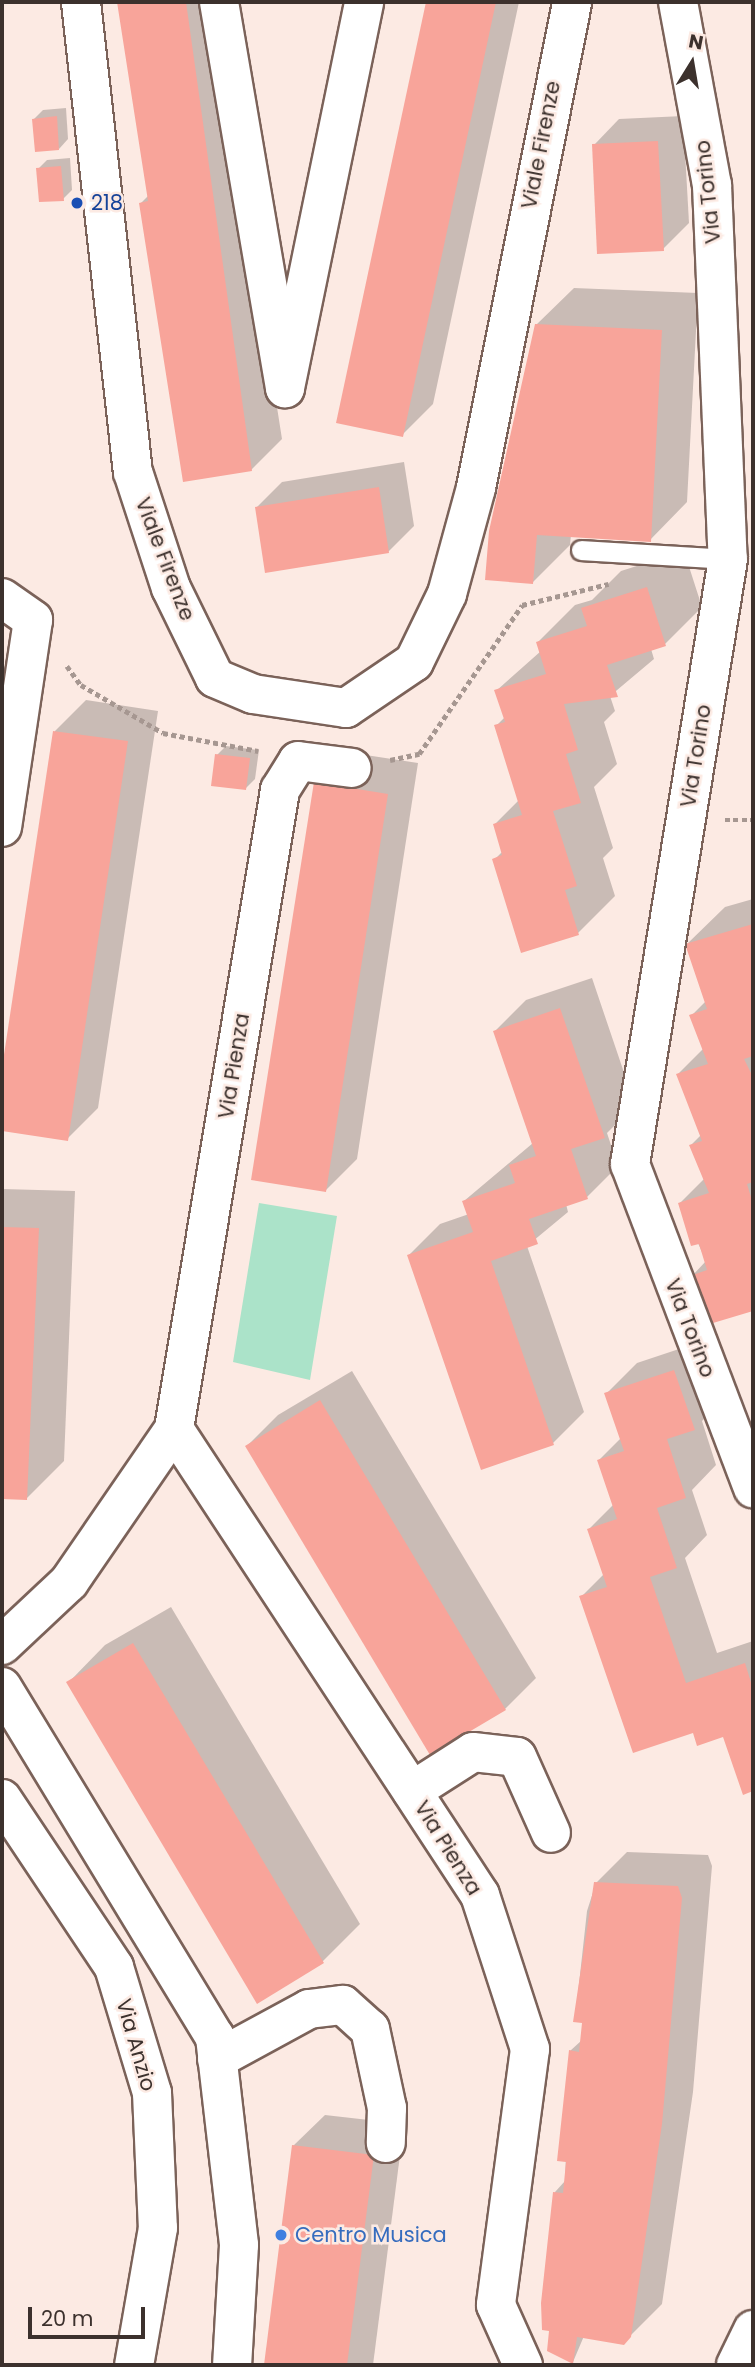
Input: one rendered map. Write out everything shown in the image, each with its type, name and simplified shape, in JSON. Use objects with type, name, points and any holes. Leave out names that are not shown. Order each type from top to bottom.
[{"type":"street","name":"Viale Firenze","points":[[81,2],[133,472],[171,588],[215,678],[253,694],[346,708],[414,662],[447,594],[476,488],[572,2]]},
{"type":"street","points":[[219,2],[285,388],[364,2]]},
{"type":"street","name":"Via Torino","points":[[678,2],[712,185],[728,559],[630,1164],[753,1488]]},
{"type":"street","points":[[2,598],[33,621],[2,827]]},
{"type":"street","name":"Via Pienza","points":[[2,1645],[69,1582],[174,1429],[280,790],[298,761],[352,768]]},
{"type":"street","name":"Via Pienza","points":[[174,1429],[480,1895],[530,2049],[496,2305],[523,2365]]},
{"type":"street","points":[[2,1686],[215,2037],[239,2245],[232,2365]]},
{"type":"street","points":[[412,1791],[473,1752],[517,1758],[551,1833]]},
{"type":"street","name":"Via Anzio","points":[[2,1799],[114,1967],[152,2093],[158,2228],[134,2365]]},
{"type":"street","points":[[217,2059],[309,2009],[343,2005],[370,2029],[387,2108],[386,2143]]},
{"type":"street","points":[[736,2365],[753,2330]]},
{"type":"lane","points":[[581,550],[728,559]]},
{"type":"path","points":[[352,768],[419,754],[522,605],[619,582]]},
{"type":"path","points":[[33,621],[81,685],[163,733],[258,751],[280,790]]},
{"type":"green space","points":[[259,1203],[337,1216],[310,1380],[233,1362]]},
{"type":"building","points":[[117,2],[186,2],[252,471],[183,482],[139,203],[148,201]]},
{"type":"building","points":[[426,2],[496,2],[403,437],[336,423]]},
{"type":"building","points":[[57,116],[59,150],[35,152],[32,119]]},
{"type":"building","points":[[658,141],[664,251],[597,254],[592,144]]},
{"type":"building","points":[[61,166],[64,201],[39,202],[36,168]]},
{"type":"building","points":[[535,324],[662,330],[651,542],[537,535],[533,584],[485,580],[489,531]]},
{"type":"building","points":[[379,487],[389,553],[265,573],[255,507]]},
{"type":"building","points":[[647,587],[666,646],[607,665],[618,697],[564,704],[578,750],[566,754],[581,803],[553,811],[577,886],[565,890],[579,935],[521,953],[492,859],[502,855],[493,824],[522,815],[494,725],[505,722],[494,690],[546,674],[536,642],[587,626],[581,608]]},
{"type":"building","points":[[53,731],[128,741],[68,1141],[2,1131],[2,1068]]},
{"type":"building","points":[[215,754],[250,758],[246,790],[211,786]]},
{"type":"building","points":[[314,782],[388,794],[326,1192],[251,1180]]},
{"type":"building","points":[[753,924],[753,1056],[744,1059],[753,1077],[753,1182],[747,1184],[753,1204],[753,1311],[713,1323],[690,1276],[707,1270],[699,1244],[691,1246],[678,1203],[709,1193],[689,1145],[702,1141],[676,1074],[708,1064],[689,1015],[707,1009],[685,944]]},
{"type":"building","points":[[560,1008],[605,1138],[571,1149],[588,1199],[529,1219],[538,1244],[491,1261],[554,1445],[481,1470],[407,1255],[473,1232],[462,1201],[515,1183],[509,1165],[536,1156],[493,1031]]},
{"type":"building","points":[[2,1227],[39,1228],[27,1500],[2,1499]]},
{"type":"building","points":[[674,1370],[695,1430],[667,1439],[686,1498],[657,1508],[677,1568],[650,1577],[686,1683],[745,1663],[753,1689],[753,1791],[743,1795],[723,1737],[697,1746],[693,1733],[633,1753],[579,1596],[607,1587],[587,1529],[617,1519],[597,1460],[624,1451],[604,1393]]},
{"type":"building","points":[[320,1400],[506,1710],[430,1755],[245,1446]]},
{"type":"building","points":[[133,1643],[324,1963],[257,2004],[66,1682]]},
{"type":"building","points":[[594,1882],[678,1886],[682,1898],[662,2124],[631,2337],[624,2345],[577,2337],[573,2364],[547,2351],[549,2331],[542,2330],[541,2303],[553,2192],[563,2193],[566,2162],[557,2161],[569,2050],[579,2052],[582,2023],[573,2022]]},
{"type":"building","points":[[292,2145],[374,2155],[347,2365],[264,2365]]},
{"type":"place","name":"218","points":[[77,203]]},
{"type":"place","name":"Centro Musica","points":[[281,2235]]}]
